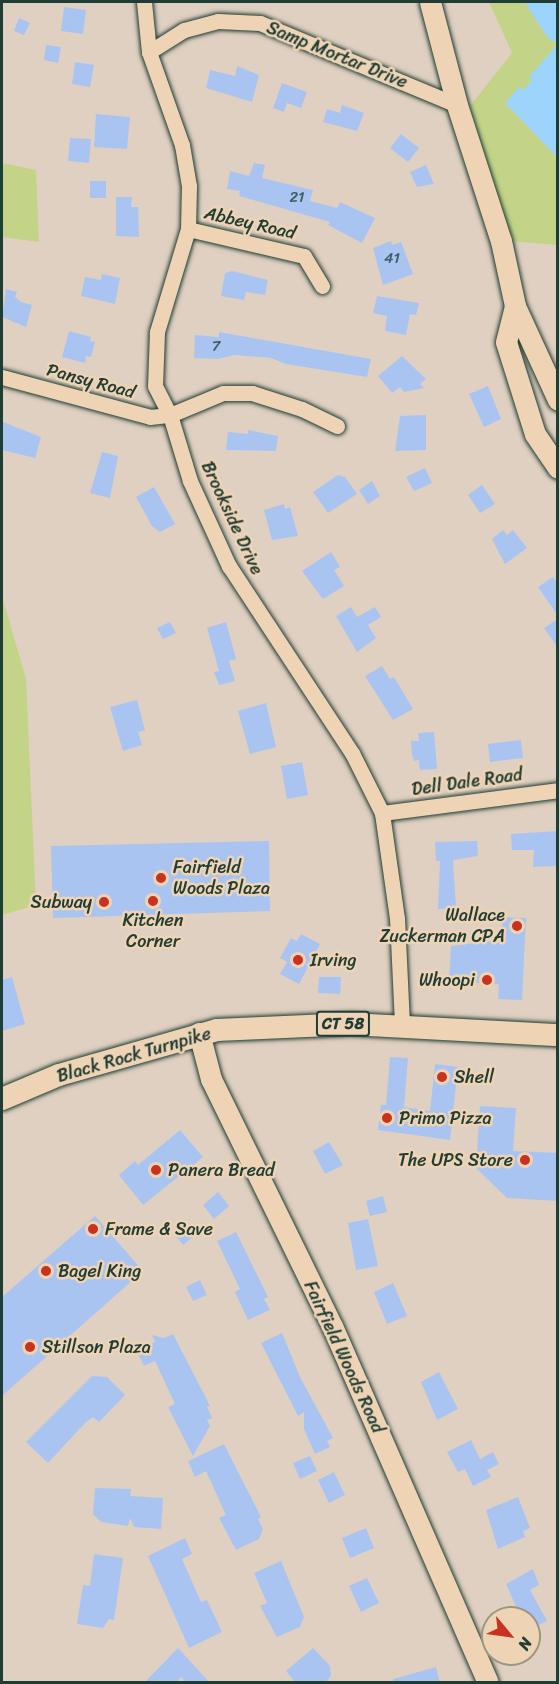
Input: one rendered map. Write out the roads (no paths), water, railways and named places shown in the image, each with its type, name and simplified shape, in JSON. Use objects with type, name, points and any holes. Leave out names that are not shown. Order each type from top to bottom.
[{"type":"main road","points":[[430,2],[457,105],[501,241],[515,306],[558,400]]},
{"type":"main road","points":[[515,306],[506,342],[536,434],[558,468]]},
{"type":"main road","name":"Black Rock Turnpike","points":[[2,1099],[59,1075],[199,1033],[284,1026],[402,1026],[558,1035]]},
{"type":"main road","name":"Fairfield Woods Road","points":[[199,1033],[211,1079],[333,1328],[488,1683]]},
{"type":"street","name":"Brookside Drive","points":[[144,2],[149,52],[182,145],[189,186],[188,229],[157,332],[155,386],[170,416],[190,481],[229,566],[352,753],[382,813],[398,918],[402,1026]]},
{"type":"street","name":"Samp Mortar Drive","points":[[149,52],[184,30],[218,21],[260,23],[457,105]]},
{"type":"street","name":"Abbey Road","points":[[188,229],[304,256],[322,286]]},
{"type":"street","name":"Pansy Road","points":[[2,377],[150,417],[170,416]]},
{"type":"street","points":[[170,416],[223,393],[252,393],[302,409],[337,426]]},
{"type":"street","name":"Dell Dale Road","points":[[382,813],[558,790]]},
{"type":"water","points":[[557,45],[557,157],[505,103],[519,87],[523,90],[532,80],[529,77]]},
{"type":"waterway","points":[[540,2],[558,29]]},
{"type":"place","name":"Fairfield Woods Plaza","points":[[161,878]]},
{"type":"place","name":"Kitchen Corner","points":[[153,901]]},
{"type":"place","name":"Subway","points":[[104,902]]},
{"type":"place","name":"Wallace Zuckerman CPA","points":[[517,926]]},
{"type":"place","name":"Irving","points":[[298,960]]},
{"type":"place","name":"Whoopi","points":[[487,980]]},
{"type":"place","name":"Shell","points":[[442,1077]]},
{"type":"place","name":"Primo Pizza","points":[[387,1118]]},
{"type":"place","name":"The UPS Store","points":[[525,1160]]},
{"type":"place","name":"Panera Bread","points":[[156,1170]]},
{"type":"place","name":"Frame & Save","points":[[93,1229]]},
{"type":"place","name":"Bagel King","points":[[46,1271]]},
{"type":"place","name":"Stillson Plaza","points":[[30,1347]]}]
